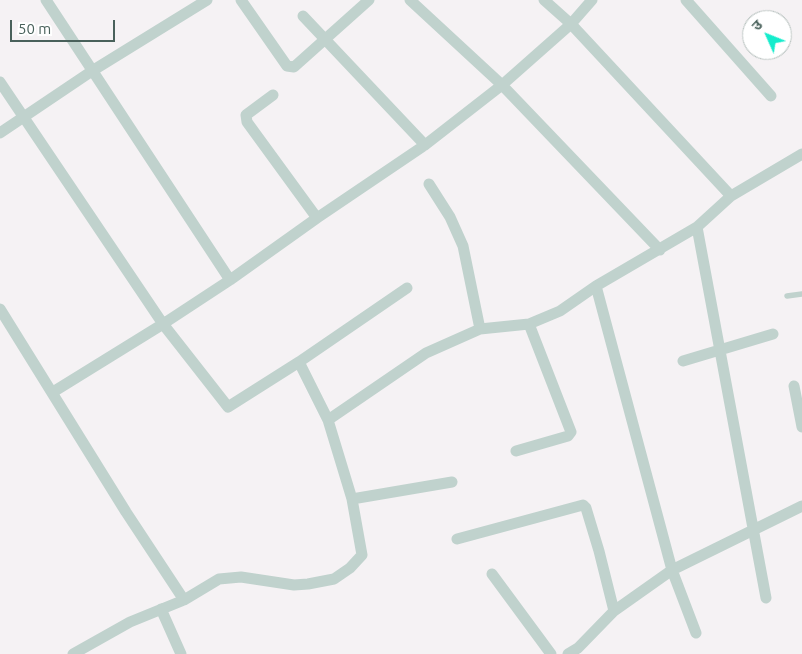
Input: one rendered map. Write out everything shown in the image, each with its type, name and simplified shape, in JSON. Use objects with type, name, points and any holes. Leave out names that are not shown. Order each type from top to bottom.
[{"type":"street","points":[[46,0],[230,280]]},
{"type":"street","points":[[0,133],[92,71],[207,0]]},
{"type":"street","points":[[241,0],[287,66],[294,67],[369,0]]},
{"type":"street","points":[[410,0],[502,85],[660,250]]},
{"type":"street","points":[[544,0],[571,24],[731,196]]},
{"type":"street","points":[[53,392],[230,280],[425,145],[502,85],[571,24],[592,0]]},
{"type":"street","points":[[686,0],[771,96]]},
{"type":"street","points":[[303,16],[425,145]]},
{"type":"street","points":[[0,82],[163,324],[228,406],[299,362],[407,288]]},
{"type":"street","points":[[273,95],[246,115],[246,122],[317,218]]},
{"type":"street","points":[[328,420],[426,353],[480,329],[529,324],[560,311],[596,286],[697,227],[731,196],[802,154]]},
{"type":"street","points":[[429,184],[450,217],[463,246],[480,329]]},
{"type":"street","points":[[697,227],[766,598]]},
{"type":"street","points":[[596,286],[672,570],[696,633]]},
{"type":"street","points":[[0,309],[126,512],[184,600]]},
{"type":"street","points":[[516,451],[568,436],[571,432],[529,324]]},
{"type":"street","points":[[683,361],[773,334]]},
{"type":"street","points":[[73,654],[130,622],[184,600],[219,579],[241,577],[308,584],[334,579],[350,568],[362,555],[352,499],[328,420],[299,362]]},
{"type":"street","points":[[794,386],[802,427]]},
{"type":"street","points":[[352,499],[452,482]]},
{"type":"street","points":[[457,539],[583,505],[586,508],[614,611]]},
{"type":"street","points":[[568,654],[578,648],[614,611],[672,570],[802,506]]},
{"type":"street","points":[[492,574],[551,654]]},
{"type":"street","points":[[162,610],[181,654]]},
{"type":"lane","points":[[787,296],[802,294]]}]
